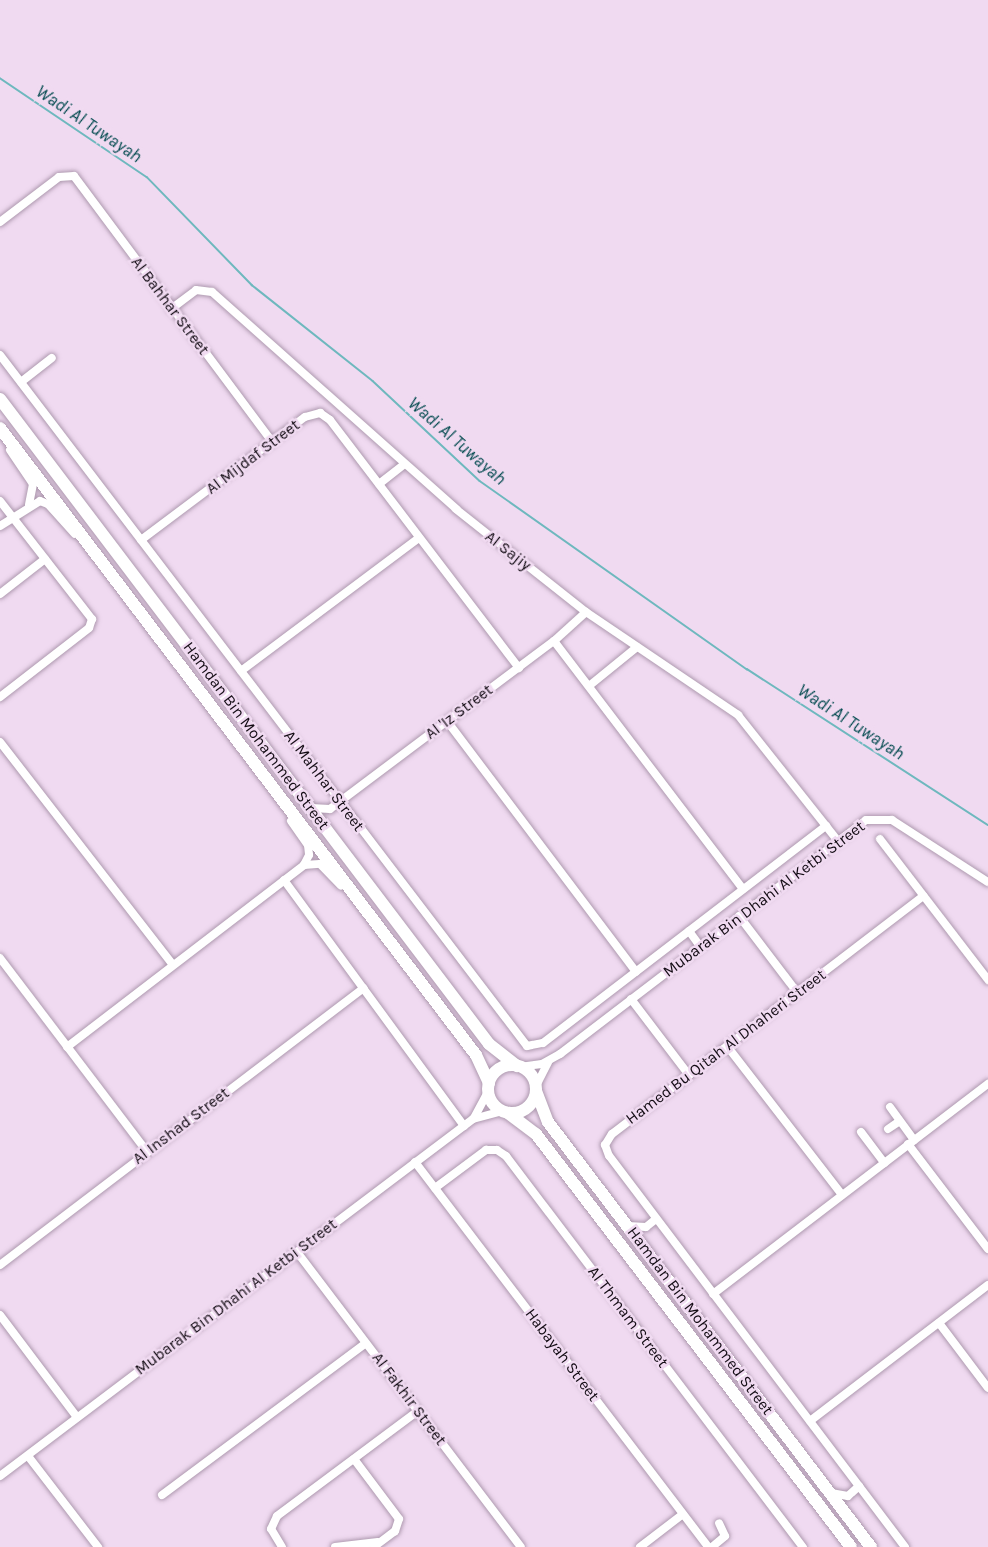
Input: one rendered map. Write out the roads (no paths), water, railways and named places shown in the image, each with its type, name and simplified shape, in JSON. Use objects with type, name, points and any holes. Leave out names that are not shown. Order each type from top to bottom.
[{"type":"main road","name":"Hamdan Bin Mohammed Street","points":[[0,399],[489,1044],[519,1066]]},
{"type":"main road","name":"Hamdan Bin Mohammed Street","points":[[1,428],[476,1055],[489,1088]]},
{"type":"main road","points":[[519,1066],[531,1074],[536,1089],[530,1106],[506,1112],[493,1104],[489,1088],[496,1071],[519,1066]]},
{"type":"main road","name":"Hamdan Bin Mohammed Street","points":[[536,1089],[548,1122],[871,1547]]},
{"type":"main road","name":"Hamdan Bin Mohammed Street","points":[[506,1112],[536,1134],[851,1547]]},
{"type":"street","name":"Al Bahhar Street","points":[[0,222],[66,174],[76,178],[171,309],[272,442]]},
{"type":"street","name":"Al Sajiy","points":[[171,309],[196,290],[212,292],[403,465],[586,612],[746,722],[838,840]]},
{"type":"street","name":"Al Mahhar Street","points":[[0,355],[527,1046],[543,1043],[826,826]]},
{"type":"street","points":[[21,382],[52,358]]},
{"type":"street","name":"Al Mijdaf Street","points":[[141,540],[309,415],[324,414],[519,668]]},
{"type":"street","points":[[1,428],[33,484],[29,505]]},
{"type":"street","points":[[379,484],[403,465]]},
{"type":"street","points":[[0,501],[92,619],[89,628],[0,697]]},
{"type":"street","points":[[0,526],[29,505],[48,504],[88,544]]},
{"type":"street","points":[[240,671],[419,538]]},
{"type":"street","points":[[0,594],[45,559]]},
{"type":"street","name":"Al 'Iz Street","points":[[330,809],[519,668],[586,612]]},
{"type":"street","points":[[554,641],[743,889]]},
{"type":"street","points":[[589,686],[637,647]]},
{"type":"street","points":[[447,721],[636,972]]},
{"type":"street","points":[[0,742],[173,965]]},
{"type":"street","points":[[279,792],[288,817],[308,845],[309,855],[304,865]]},
{"type":"street","points":[[311,808],[330,809],[326,829]]},
{"type":"street","name":"Mubarak Bin Dhahi Al Ketbi Street","points":[[536,1089],[548,1062],[866,820],[886,818],[988,882]]},
{"type":"street","points":[[880,839],[988,980]]},
{"type":"street","points":[[67,1047],[304,865],[316,862],[324,866],[346,892],[360,902]]},
{"type":"street","points":[[284,880],[464,1126]]},
{"type":"street","name":"Hamed Bu Qitah Al Dhaheri Street","points":[[905,1547],[607,1154],[605,1141],[923,896]]},
{"type":"street","points":[[739,915],[797,992]]},
{"type":"street","points":[[689,931],[700,946]]},
{"type":"street","points":[[0,958],[147,1152]]},
{"type":"street","name":"Al Inshad Street","points":[[0,1265],[363,988]]},
{"type":"street","points":[[631,999],[689,1075]]},
{"type":"street","points":[[727,1046],[842,1195]]},
{"type":"street","name":"Mubarak Bin Dhahi Al Ketbi Street","points":[[519,1066],[548,1062]]},
{"type":"street","points":[[713,1294],[988,1084]]},
{"type":"street","name":"Mubarak Bin Dhahi Al Ketbi Street","points":[[0,1476],[473,1119],[489,1088]]},
{"type":"street","points":[[890,1107],[911,1142],[988,1249]]},
{"type":"street","name":"Mubarak Bin Dhahi Al Ketbi Street","points":[[473,1119],[506,1112]]},
{"type":"street","points":[[888,1129],[900,1121]]},
{"type":"street","points":[[861,1132],[884,1163]]},
{"type":"street","name":"Al Thmam Street","points":[[435,1188],[486,1150],[497,1150],[506,1156],[803,1547]]},
{"type":"street","name":"Habayah Street","points":[[415,1162],[683,1515],[710,1547]]},
{"type":"street","points":[[641,1244],[646,1227],[656,1219]]},
{"type":"street","points":[[628,1226],[646,1227]]},
{"type":"street","name":"Al Fakhir Street","points":[[297,1252],[521,1547]]},
{"type":"street","points":[[810,1421],[988,1286]]},
{"type":"street","points":[[0,1315],[77,1417]]},
{"type":"street","points":[[939,1323],[988,1388]]},
{"type":"street","points":[[162,1495],[366,1343]]},
{"type":"street","points":[[282,1547],[272,1534],[274,1520],[418,1411]]},
{"type":"street","points":[[28,1456],[98,1547]]},
{"type":"street","points":[[335,1547],[378,1544],[398,1528],[399,1520],[354,1459]]},
{"type":"street","points":[[848,1516],[848,1496],[859,1486]]},
{"type":"street","points":[[831,1493],[848,1496]]},
{"type":"street","points":[[640,1547],[683,1515]]},
{"type":"street","points":[[710,1547],[725,1536],[718,1523]]},
{"type":"waterway","name":"Wadi Al Tuwayah","points":[[0,78],[147,177],[252,285],[373,381],[480,481],[747,669],[988,825]]}]
